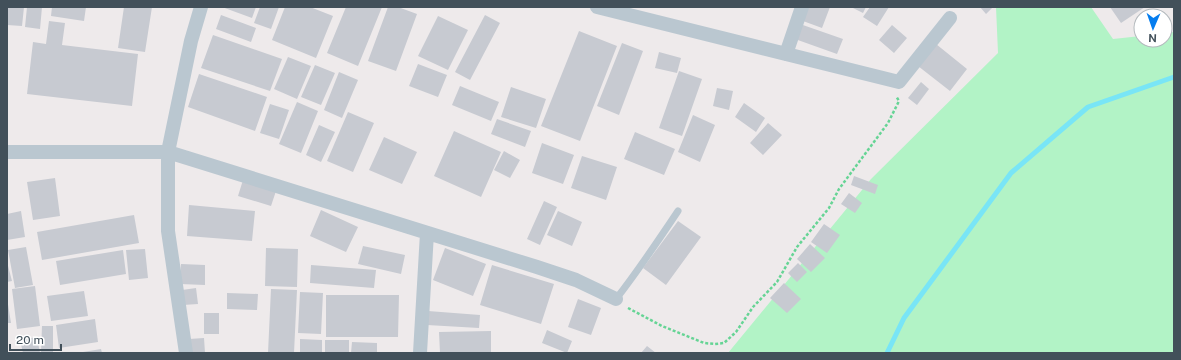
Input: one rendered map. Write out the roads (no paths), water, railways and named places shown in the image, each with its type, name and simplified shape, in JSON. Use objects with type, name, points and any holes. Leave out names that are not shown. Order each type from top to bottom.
[{"type":"street","points":[[186,353],[168,231],[168,152],[191,41],[201,7]]},
{"type":"street","points":[[597,7],[899,82],[950,18]]},
{"type":"street","points":[[786,54],[802,7]]},
{"type":"street","points":[[7,152],[168,152],[576,280],[616,299]]},
{"type":"street","points":[[420,353],[427,233]]},
{"type":"lane","points":[[616,299],[650,254],[678,211]]},
{"type":"waterway","points":[[887,353],[904,318],[1011,173],[1088,107],[1174,77]]}]
